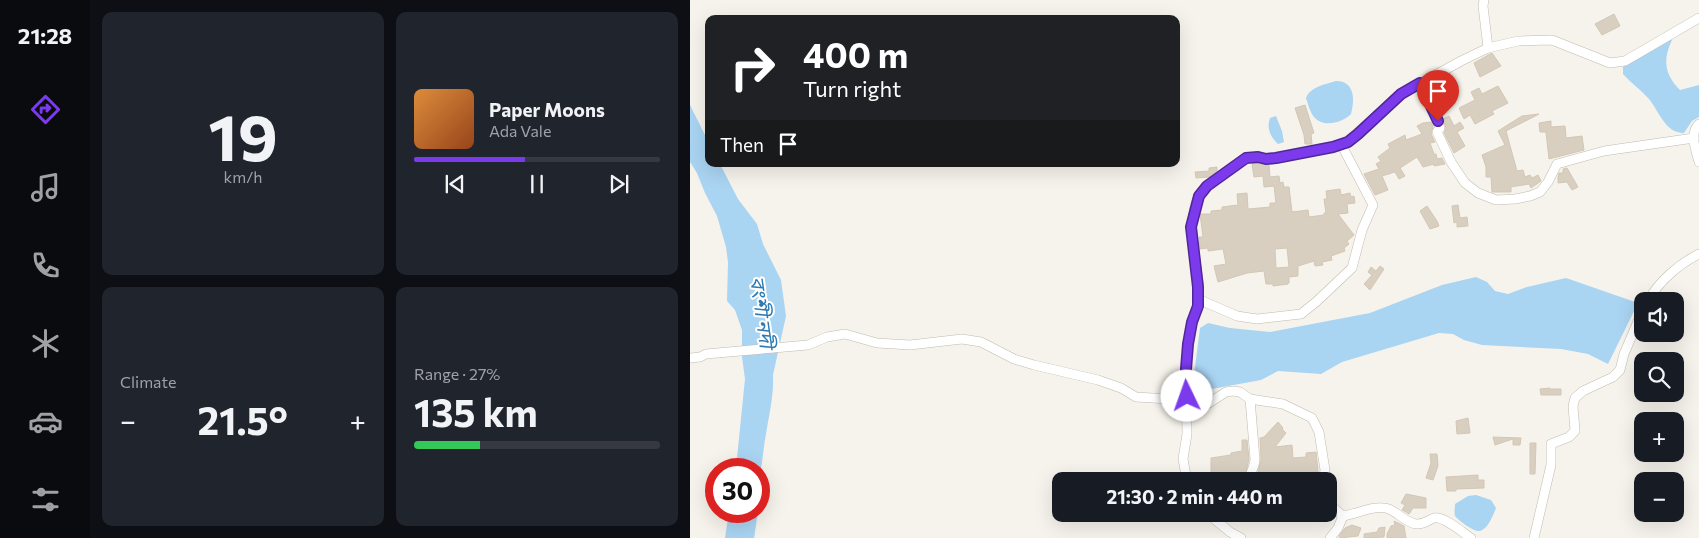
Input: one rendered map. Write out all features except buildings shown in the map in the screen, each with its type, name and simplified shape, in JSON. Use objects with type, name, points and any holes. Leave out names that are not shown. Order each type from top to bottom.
[{"type":"street","points":[[1484,0],[1488,48]]},
{"type":"street","points":[[1186,472],[1184,459],[1187,434],[1186,369],[1192,322],[1198,306],[1198,287],[1191,227],[1199,196],[1207,186],[1246,158],[1276,158],[1340,144],[1358,134],[1401,94],[1488,48],[1518,42],[1552,40],[1610,63],[1616,63],[1625,61],[1699,18]]},
{"type":"street","points":[[1420,83],[1438,121],[1440,128],[1438,132],[1451,162],[1465,183],[1478,193],[1496,200],[1515,199],[1540,192],[1548,182],[1557,164],[1569,160],[1604,151],[1694,138]]},
{"type":"street","points":[[1699,124],[1696,127],[1694,138],[1699,162]]},
{"type":"street","points":[[1198,299],[1237,316],[1257,319],[1301,314],[1352,268],[1362,230],[1373,205],[1340,144]]},
{"type":"street","points":[[1656,292],[1685,261],[1699,254]]},
{"type":"street","points":[[1534,538],[1550,465],[1551,444],[1569,437],[1575,432],[1573,406],[1575,398],[1583,391],[1613,377],[1620,370],[1624,354],[1634,331]]},
{"type":"street","points":[[690,358],[706,354],[808,345],[827,337],[845,334],[877,343],[910,345],[962,339],[981,342],[1014,359],[1098,380],[1120,388],[1136,397],[1186,398],[1198,408],[1226,392],[1240,392],[1250,399],[1283,404],[1312,418],[1319,432],[1325,472]]},
{"type":"street","points":[[1250,399],[1255,459],[1255,466],[1250,472]]},
{"type":"street","points":[[1337,511],[1343,516],[1355,515],[1379,507],[1387,508],[1413,524],[1422,524],[1433,518],[1440,518],[1471,538]]},
{"type":"street","points":[[1330,538],[1338,528],[1343,516]]},
{"type":"street","points":[[1220,522],[1241,538]]},
{"type":"water","points":[[1669,37],[1672,40],[1666,60],[1671,78],[1680,90],[1699,85],[1699,117],[1692,121],[1684,133],[1677,132],[1667,125],[1649,99],[1623,74],[1623,67]]},
{"type":"water","points":[[1336,81],[1347,84],[1352,92],[1351,114],[1338,122],[1322,122],[1314,117],[1306,98],[1311,91]]},
{"type":"water","points":[[690,105],[705,135],[705,167],[722,167],[738,199],[757,224],[763,244],[781,280],[786,316],[773,375],[773,390],[762,458],[737,458],[745,379],[742,357],[742,330],[735,310],[727,301],[728,262],[726,247],[717,216],[690,162]]},
{"type":"water","points":[[1276,116],[1284,142],[1278,144],[1271,136],[1269,129],[1270,118]]},
{"type":"water","points":[[1476,277],[1487,282],[1495,291],[1508,294],[1527,287],[1566,278],[1634,302],[1634,311],[1608,364],[1588,354],[1561,349],[1482,345],[1464,340],[1453,334],[1439,333],[1342,362],[1321,374],[1278,371],[1261,380],[1195,392],[1193,383],[1200,328],[1208,323],[1230,328],[1270,332],[1370,313],[1442,285]]},
{"type":"water","points":[[1476,495],[1491,500],[1496,508],[1488,525],[1479,531],[1474,530],[1455,516],[1455,504],[1468,496]]},
{"type":"water","points":[[727,523],[750,523],[749,538],[725,538]]},
{"type":"waterway","name":"বংশী নদী","points":[[747,538],[749,523]]},
{"type":"route","points":[[1187,396],[1186,369],[1188,344],[1192,322],[1198,306],[1198,287],[1191,227],[1195,206],[1199,196],[1207,186],[1246,158],[1276,158],[1333,147],[1348,142],[1401,94],[1420,83],[1438,121]]}]
